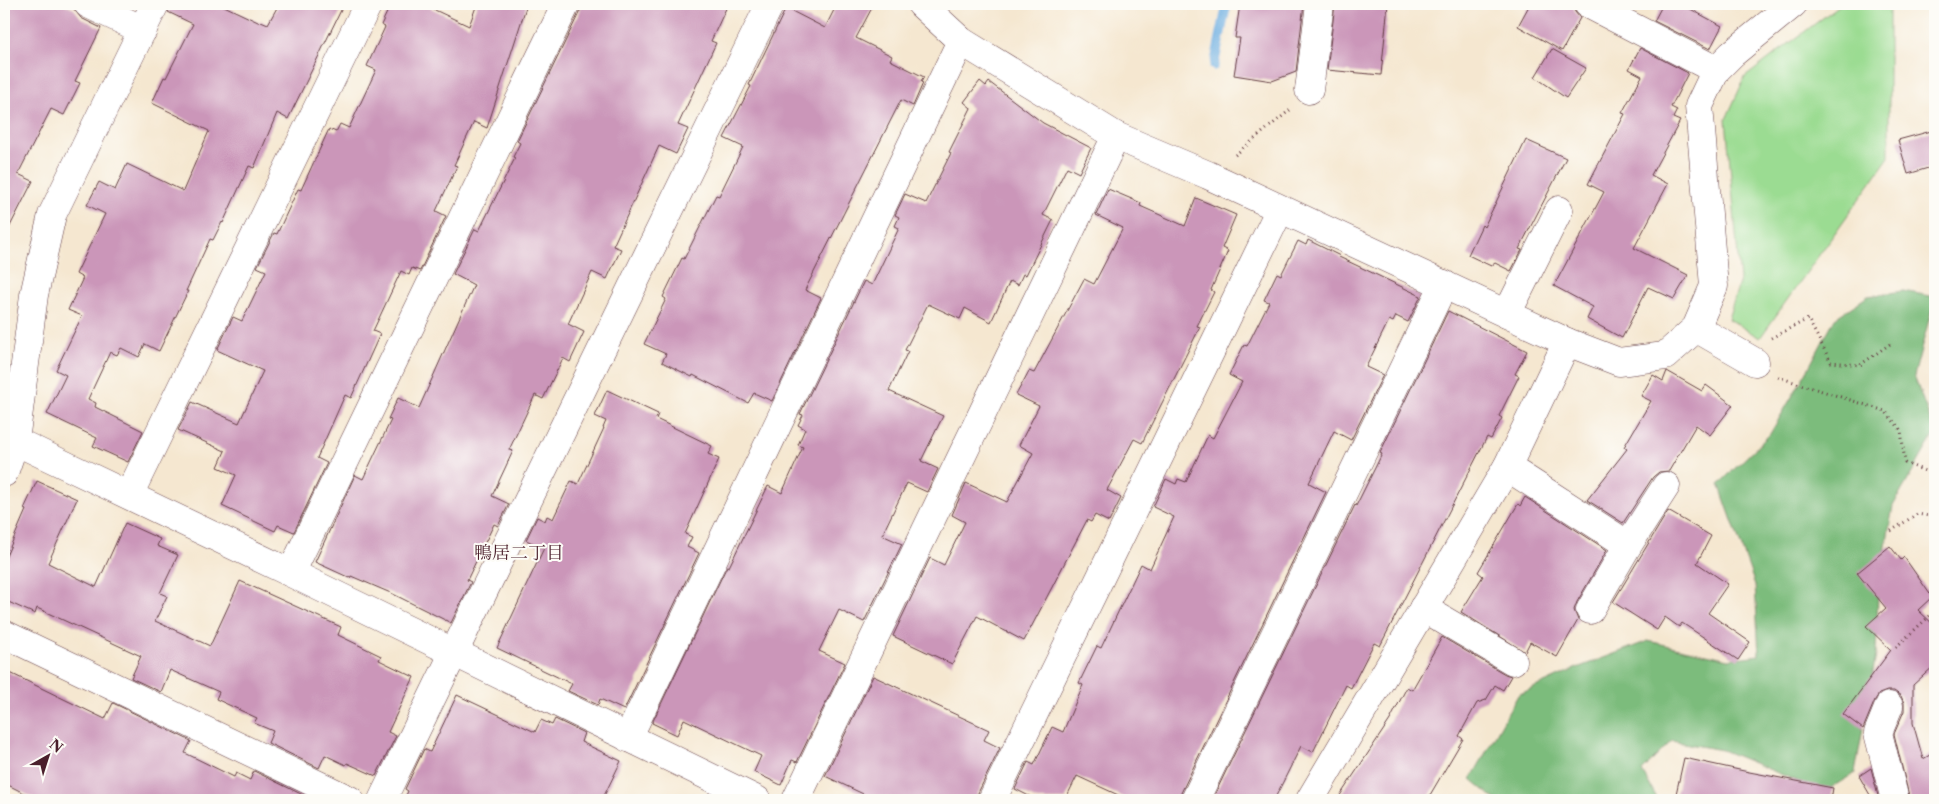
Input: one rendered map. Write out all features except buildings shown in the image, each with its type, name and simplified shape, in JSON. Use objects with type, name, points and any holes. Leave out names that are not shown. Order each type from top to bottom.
[{"type":"street","points":[[88,4],[143,30]]},
{"type":"street","points":[[4,472],[14,441],[34,295],[52,215],[156,4]]},
{"type":"street","points":[[129,496],[368,4]]},
{"type":"street","points":[[291,573],[566,4]]},
{"type":"street","points":[[382,800],[770,4]]},
{"type":"street","points":[[921,4],[961,41],[1116,136],[1208,175],[1566,342],[1619,362],[1666,356],[1696,328],[1714,286],[1699,106],[1716,70],[1732,54],[1793,4]]},
{"type":"street","points":[[1309,90],[1320,4]]},
{"type":"street","points":[[1588,4],[1716,70]]},
{"type":"street","points":[[628,738],[961,41]]},
{"type":"street","points":[[796,800],[1116,136]]},
{"type":"street","points":[[992,800],[1280,209]]},
{"type":"street","points":[[1507,314],[1559,210]]},
{"type":"street","points":[[1195,800],[1444,284]]},
{"type":"street","points":[[1696,328],[1755,362]]},
{"type":"street","points":[[1310,800],[1507,468],[1566,342]]},
{"type":"street","points":[[14,441],[291,573],[757,800]]},
{"type":"street","points":[[1507,468],[1628,544]]},
{"type":"street","points":[[1590,610],[1628,544],[1666,486]]},
{"type":"street","points":[[1423,608],[1513,661]]},
{"type":"street","points":[[4,634],[350,800]]},
{"type":"street","points":[[1889,706],[1878,733],[1895,800]]},
{"type":"path","points":[[1208,175],[1284,116],[1309,90]]},
{"type":"path","points":[[1890,344],[1860,365],[1831,362],[1808,319],[1772,337],[1755,362],[1783,380],[1885,411],[1901,430],[1906,463],[1935,476]]},
{"type":"path","points":[[1891,531],[1917,514],[1935,517]]},
{"type":"path","points":[[1896,647],[1935,611]]},
{"type":"green space","points":[[1841,4],[1889,4],[1889,157],[1760,338],[1728,319],[1740,280],[1726,119],[1745,77]]},
{"type":"green space","points":[[1903,291],[1935,297],[1914,376],[1935,433],[1893,506],[1878,592],[1876,655],[1855,773],[1824,792],[1722,750],[1672,741],[1642,771],[1658,800],[1496,800],[1471,779],[1518,695],[1577,668],[1648,641],[1729,659],[1759,655],[1755,585],[1719,484],[1770,434],[1835,318],[1868,296]]},
{"type":"waterway","points":[[1214,66],[1227,4]]},
{"type":"district","name":"鴨居二丁目","points":[[519,553]]}]
